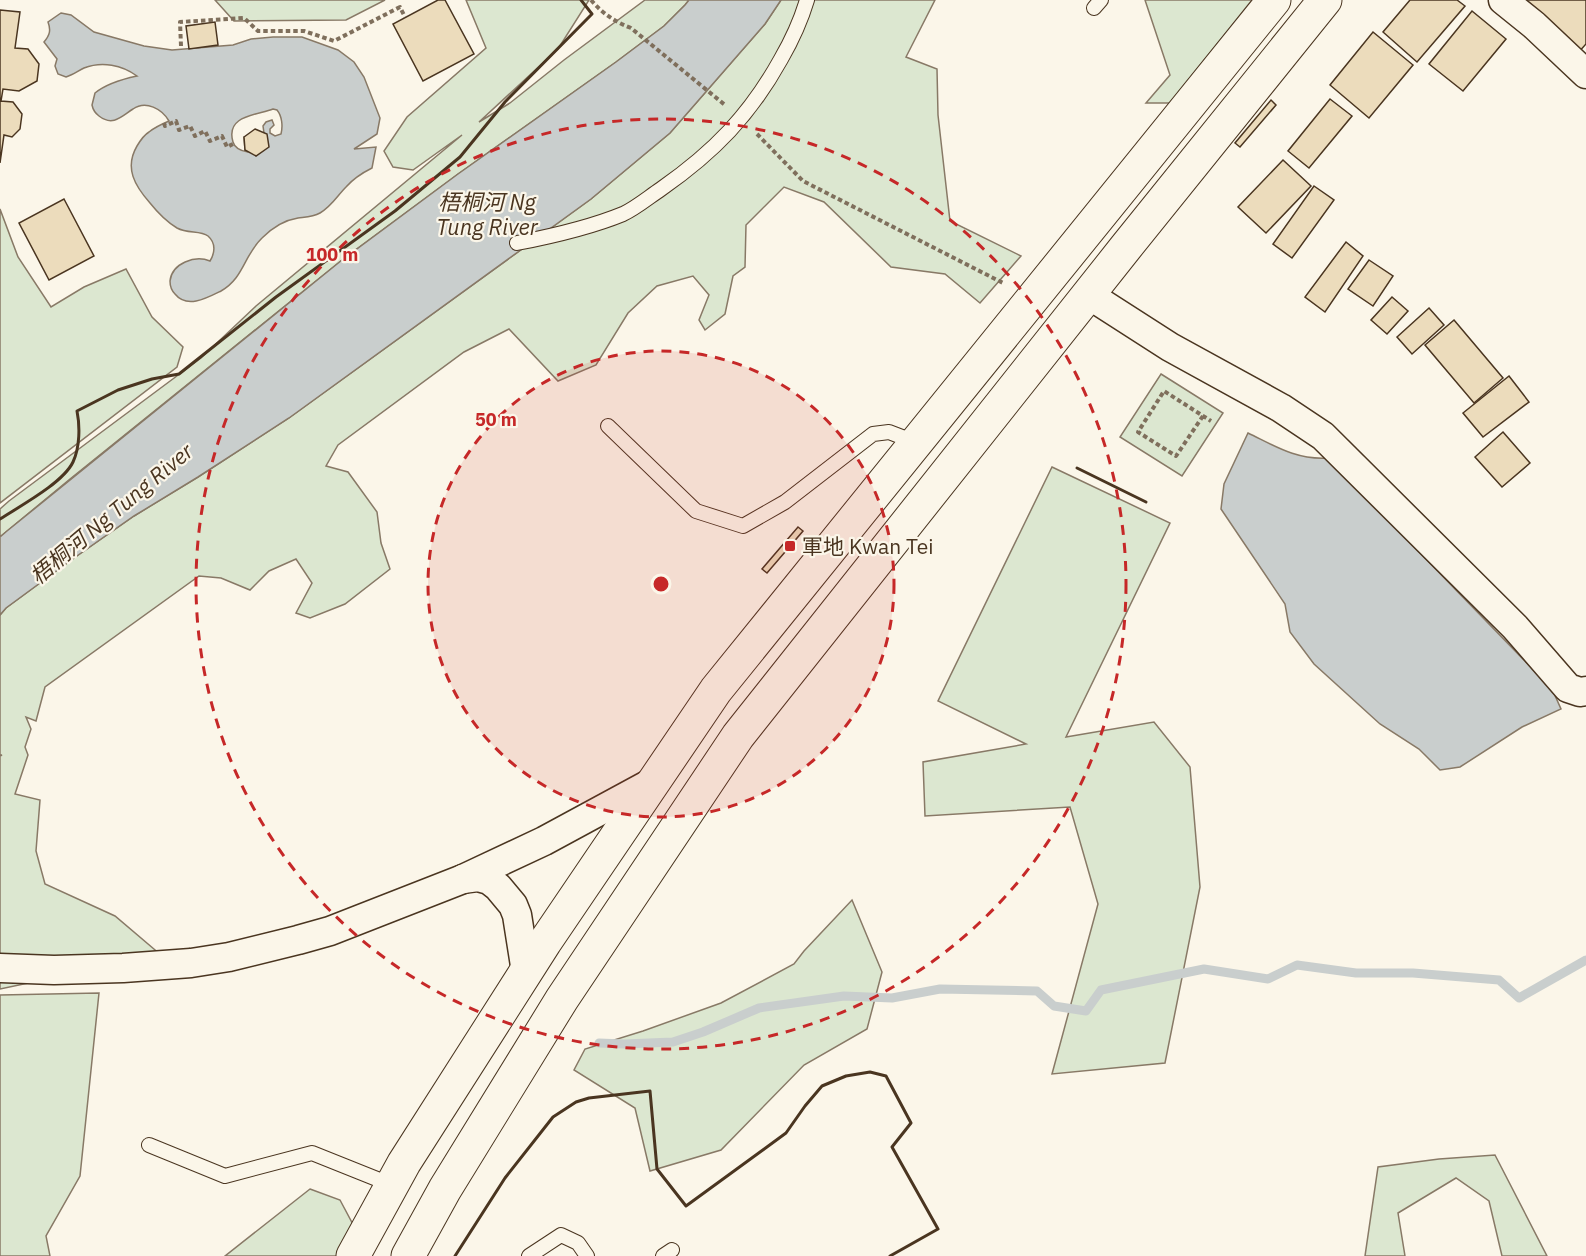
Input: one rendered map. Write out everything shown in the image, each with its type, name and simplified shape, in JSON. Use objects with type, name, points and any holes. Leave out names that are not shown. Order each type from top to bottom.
[{"type":"main road","points":[[353,1256],[404,1163],[526,972],[716,690],[1274,0]]},
{"type":"main road","points":[[408,1256],[445,1189],[562,999],[738,736],[1325,0]]},
{"type":"street","points":[[1503,0],[1534,25],[1586,74]]},
{"type":"street","points":[[1089,295],[1170,347],[1281,408],[1323,436],[1515,627],[1568,688],[1583,695]]},
{"type":"street","points":[[0,968],[54,970],[191,963],[229,957],[330,931],[463,879],[544,841],[653,782]]},
{"type":"street","points":[[463,879],[478,877],[489,880],[513,905],[518,915],[526,972]]},
{"type":"lane","points":[[517,243],[579,229],[626,212],[697,163],[742,118],[757,99],[794,35],[807,0]]},
{"type":"lane","points":[[608,426],[696,511],[743,526],[785,502],[873,434],[888,432],[916,442]]},
{"type":"lane","points":[[149,1145],[225,1176],[312,1153],[392,1185]]},
{"type":"lane","points":[[529,1256],[561,1235],[578,1243],[586,1256]]},
{"type":"path","points":[[591,0],[601,12],[631,28],[742,118],[803,180],[1008,285]]},
{"type":"path","points":[[181,46],[180,22],[244,18],[258,32],[304,31],[334,41],[400,7],[405,17]]},
{"type":"path","points":[[164,123],[165,126],[176,121],[179,130],[190,126],[195,136],[205,131],[210,141],[222,136],[227,147],[233,144]]},
{"type":"path","points":[[1203,416],[1176,456],[1138,432],[1164,391],[1203,416],[1212,422]]},
{"type":"green space","points":[[215,0],[385,0],[346,20],[234,21]]},
{"type":"green space","points":[[466,0],[589,0],[558,49],[479,122],[510,103],[645,0],[689,0],[664,26],[616,62],[342,260],[0,537],[0,509],[9,501],[201,358],[256,306],[462,135],[413,170],[393,167],[384,151],[407,117],[486,48]]},
{"type":"green space","points":[[781,0],[935,0],[906,57],[937,69],[938,115],[950,221],[1021,256],[980,303],[945,274],[891,267],[824,202],[784,187],[746,225],[745,267],[733,276],[725,314],[705,330],[699,320],[709,295],[693,276],[657,286],[628,313],[596,365],[558,381],[509,329],[464,352],[338,445],[326,466],[348,472],[377,512],[381,543],[390,569],[345,604],[310,618],[296,613],[312,583],[296,559],[269,571],[250,590],[221,578],[199,576],[45,687],[36,721],[26,717],[31,729],[25,747],[28,755],[15,794],[40,800],[36,851],[45,884],[115,916],[161,955],[0,989],[0,756],[2,755],[0,755],[0,615],[6,608],[134,516],[289,418],[591,199],[670,133],[765,24]]},
{"type":"green space","points":[[1145,0],[1252,0],[1170,103],[1146,103],[1170,75]]},
{"type":"green space","points":[[0,209],[18,257],[51,307],[84,287],[126,269],[152,317],[183,347],[177,367],[0,503]]},
{"type":"green space","points":[[1161,374],[1223,413],[1182,476],[1120,437]]},
{"type":"green space","points":[[1052,467],[1170,523],[1066,737],[1154,722],[1190,767],[1200,887],[1165,1063],[1052,1074],[1098,904],[1070,807],[925,816],[923,762],[1026,744],[938,701]]},
{"type":"green space","points":[[852,900],[882,972],[867,1029],[804,1065],[721,1150],[650,1171],[635,1108],[574,1070],[585,1049],[721,1003],[794,964]]},
{"type":"green space","points":[[99,993],[80,1176],[46,1236],[50,1256],[0,1256],[0,995]]},
{"type":"green space","points":[[1495,1155],[1547,1256],[1502,1256],[1489,1201],[1456,1178],[1398,1213],[1405,1256],[1365,1256],[1378,1167]]},
{"type":"green space","points":[[310,1189],[340,1200],[357,1232],[341,1256],[225,1256]]},
{"type":"water","name":"梧桐河 Ng Tung River","points":[[689,0],[781,0],[765,24],[670,133],[591,199],[289,418],[134,516],[6,608],[0,615],[0,537],[342,260],[616,62],[664,26]]},
{"type":"water","points":[[61,13],[71,15],[94,32],[144,46],[172,50],[233,45],[251,39],[302,37],[338,50],[354,62],[364,77],[380,118],[377,134],[354,149],[376,147],[372,168],[352,181],[320,213],[288,221],[270,231],[256,245],[229,286],[210,297],[197,301],[185,301],[171,288],[172,275],[175,269],[185,262],[198,259],[210,261],[214,251],[212,242],[205,234],[181,230],[166,220],[140,190],[131,169],[133,154],[142,138],[169,121],[158,110],[143,105],[109,121],[98,115],[92,105],[95,93],[115,82],[137,76],[125,69],[105,65],[84,68],[66,77],[58,74],[55,66],[57,59],[44,42],[49,32],[48,22]],"holes":[[[273,109],[277,110],[282,121],[281,134],[275,136],[270,133],[274,125],[272,120],[263,126],[264,133],[244,137],[245,150],[248,152],[235,146],[232,133],[238,121]]]},
{"type":"water","points":[[1248,433],[1296,454],[1328,458],[1552,689],[1561,709],[1522,727],[1460,767],[1440,770],[1419,749],[1380,724],[1314,664],[1290,632],[1285,604],[1221,509],[1224,484]]},
{"type":"building","points":[[438,0],[445,0],[474,54],[423,81],[393,24]]},
{"type":"building","points":[[1410,0],[1457,0],[1465,6],[1417,62],[1383,32]]},
{"type":"building","points":[[1515,0],[1586,0],[1586,44],[1577,54]]},
{"type":"building","points":[[0,10],[20,12],[15,48],[28,49],[39,64],[37,81],[19,91],[3,89],[1,101],[13,102],[22,114],[20,129],[12,137],[4,135],[0,163]]},
{"type":"building","points":[[1472,11],[1506,39],[1463,91],[1429,64]]},
{"type":"building","points":[[215,22],[218,45],[189,49],[186,26]]},
{"type":"building","points":[[1373,32],[1413,65],[1369,118],[1330,85]]},
{"type":"building","points":[[1330,99],[1352,116],[1309,168],[1288,151]]},
{"type":"building","points":[[1271,100],[1276,105],[1240,147],[1235,143]]},
{"type":"building","points":[[255,129],[267,134],[269,147],[256,156],[245,150],[244,137]]},
{"type":"building","points":[[1283,160],[1311,186],[1266,233],[1238,207]]},
{"type":"building","points":[[1314,186],[1334,200],[1292,258],[1273,244]]},
{"type":"building","points":[[64,199],[94,256],[49,280],[19,223]]},
{"type":"building","points":[[1346,242],[1363,256],[1325,312],[1305,297]]},
{"type":"building","points":[[1369,260],[1393,276],[1373,306],[1348,289]]},
{"type":"building","points":[[1392,297],[1408,311],[1387,334],[1371,320]]},
{"type":"building","points":[[1429,308],[1444,325],[1412,354],[1397,337]]},
{"type":"building","points":[[1454,320],[1503,378],[1474,403],[1425,345]]},
{"type":"building","points":[[1509,376],[1529,402],[1483,437],[1463,413]]},
{"type":"building","points":[[1503,432],[1530,463],[1502,487],[1475,457]]},
{"type":"building","points":[[798,527],[803,531],[767,573],[762,569]]},
{"type":"waterway","points":[[599,1043],[673,1042],[759,1008],[844,996],[892,998],[940,989],[1037,991],[1054,1006],[1086,1011],[1101,990],[1204,969],[1268,979],[1297,965],[1356,973],[1413,973],[1499,980],[1519,998],[1586,960]]},
{"type":"wall","points":[[0,519],[40,494],[68,470],[73,462],[78,443],[77,411],[118,390],[152,379],[179,374],[276,297],[395,211],[460,157],[505,102],[592,14],[581,0]]},
{"type":"wall","points":[[1077,468],[1146,502]]},
{"type":"wall","points":[[455,1256],[505,1178],[553,1117],[576,1102],[589,1098],[650,1091],[657,1169],[686,1206],[786,1133],[822,1086],[846,1076],[870,1072],[886,1076],[911,1123],[892,1147],[938,1229],[890,1256]]},
{"type":"place","name":"軍地 Kwan Tei","points":[[790,546]]}]
